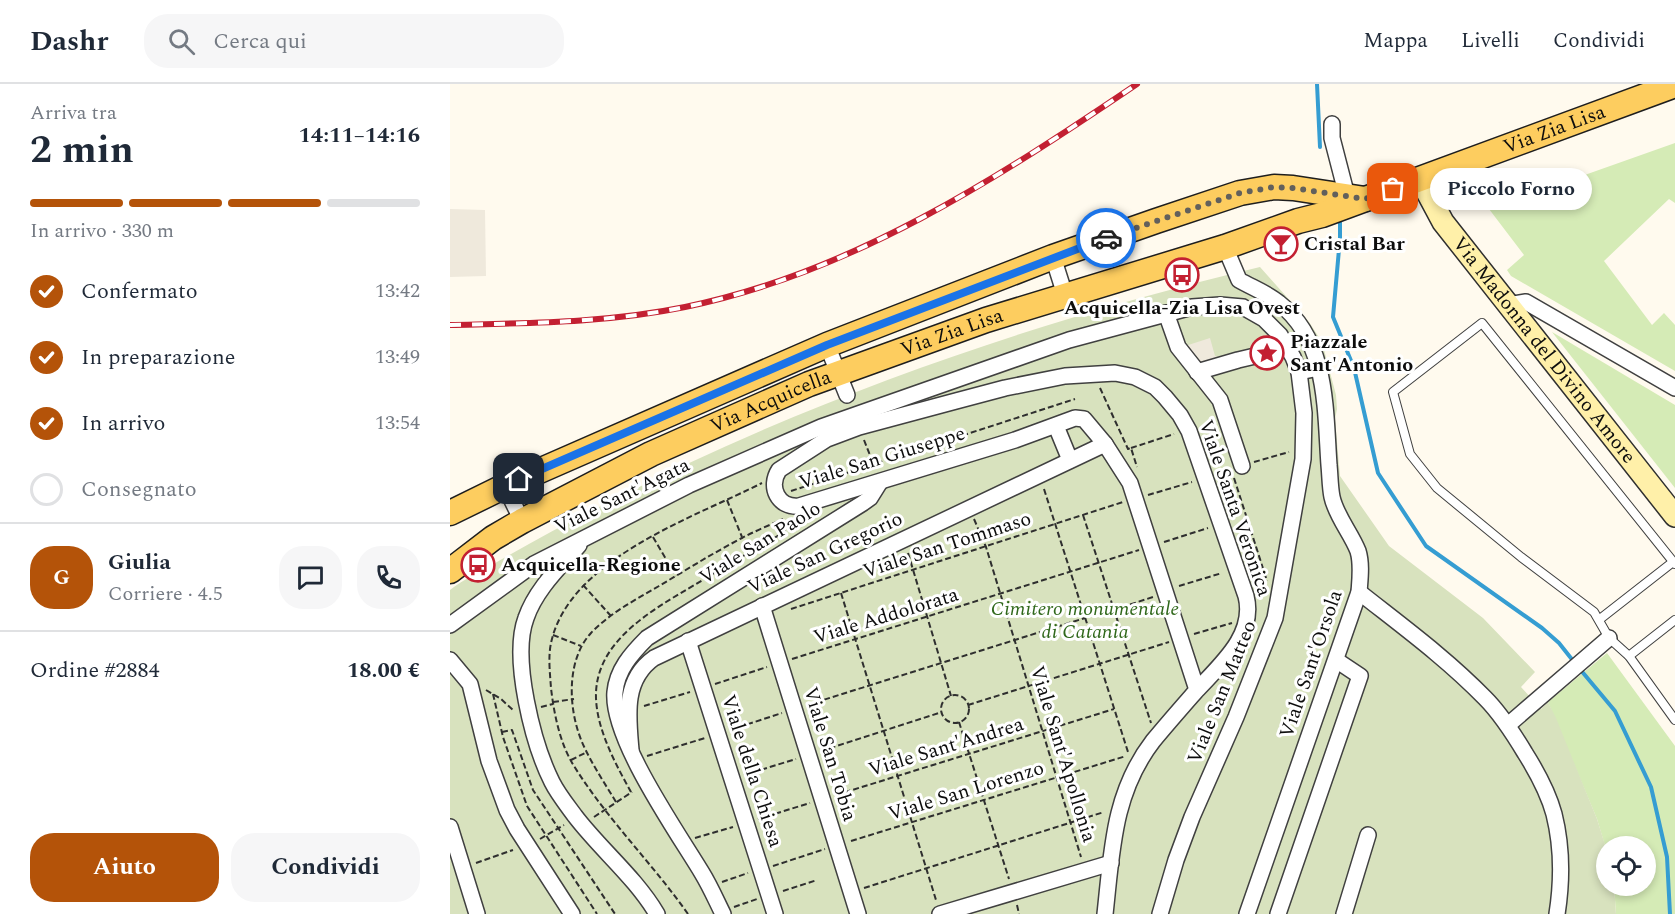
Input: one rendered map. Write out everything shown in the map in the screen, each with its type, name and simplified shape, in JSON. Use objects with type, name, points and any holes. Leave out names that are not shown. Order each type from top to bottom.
[{"type":"main road","name":"Via Zia Lisa","points":[[850,404],[986,320],[1322,215],[1356,198],[1420,179],[1675,85]]},
{"type":"main road","name":"Via Madonna del Divino Amore","points":[[1420,179],[1443,222],[1675,516]]},
{"type":"main road","name":"Via Zia Lisa","points":[[827,345],[1053,257],[1240,193],[1274,187],[1356,198]]},
{"type":"main road","points":[[1293,188],[1304,202],[1304,209],[1298,221]]},
{"type":"main road","name":"Via Acquicella","points":[[450,513],[505,486],[827,345]]},
{"type":"main road","name":"Via Acquicella","points":[[450,571],[493,538],[522,521],[651,454],[809,384],[850,404]]},
{"type":"street","points":[[1332,124],[1332,138],[1356,198]]},
{"type":"street","name":"Viale Sant'Orsola","points":[[1225,247],[1239,280],[1265,293],[1296,319],[1316,353],[1332,498],[1357,550],[1360,563],[1359,592],[1247,914]]},
{"type":"street","points":[[1053,257],[1065,295]]},
{"type":"street","points":[[1508,305],[1526,302],[1675,388]]},
{"type":"street","name":"Viale Sant'Agata","points":[[450,625],[534,564],[689,485],[821,427],[850,404],[1069,340],[1192,307],[1220,305],[1243,307],[1264,318],[1289,348]]},
{"type":"street","points":[[1166,313],[1178,347],[1220,400],[1237,468]]},
{"type":"street","name":"Via Acquicella","points":[[827,345],[850,404]]},
{"type":"street","points":[[1197,372],[1289,348]]},
{"type":"street","name":"Viale San Matteo","points":[[1160,914],[1192,817],[1236,717],[1275,618],[1304,459],[1304,413],[1299,372],[1289,348]]},
{"type":"street","points":[[1299,372],[1319,368]]},
{"type":"street","name":"Viale Santa Veronica","points":[[850,404],[1005,388],[1065,376],[1115,373],[1135,377],[1155,387],[1180,415],[1188,429],[1237,568],[1249,606],[1248,618],[1234,649],[1155,738],[1143,753],[1129,779],[1119,813],[1105,914]]},
{"type":"street","name":"Viale San Giuseppe","points":[[850,404],[827,439],[779,470],[775,476],[774,489],[781,501],[792,507],[880,482],[1075,418],[1084,419],[1105,444]]},
{"type":"street","points":[[1056,426],[1070,460]]},
{"type":"street","points":[[1105,444],[1141,497],[1188,636],[1197,690]]},
{"type":"street","name":"Viale San Gregorio","points":[[633,754],[629,711],[631,689],[640,671],[654,658],[688,641],[764,612],[903,539],[1105,444]]},
{"type":"street","name":"Viale San Paolo","points":[[723,914],[709,886],[647,783],[633,754],[616,712],[615,692],[621,670],[638,646],[657,631],[863,503],[870,498],[880,482]]},
{"type":"street","points":[[505,486],[522,521]]},
{"type":"street","points":[[583,540],[547,581],[526,616],[522,630],[522,666],[528,712],[553,783],[580,822],[647,898],[657,914]]},
{"type":"street","points":[[1359,592],[1445,660],[1486,699],[1508,725],[1546,790],[1554,815],[1560,851],[1560,894],[1557,914]]},
{"type":"street","name":"Viale San Tobia","points":[[764,612],[857,914]]},
{"type":"street","name":"Viale della Chiesa","points":[[688,641],[775,914]]},
{"type":"street","points":[[1508,725],[1604,642]]},
{"type":"street","points":[[450,660],[470,684],[489,761],[507,810],[572,914]]},
{"type":"street","points":[[1278,914],[1360,676],[1336,660]]},
{"type":"street","points":[[450,827],[477,914]]},
{"type":"street","points":[[1344,914],[1368,835]]},
{"type":"street","points":[[938,908],[1013,892],[1111,862]]},
{"type":"lane","points":[[1600,619],[1673,560],[1482,323],[1393,392],[1410,454],[1437,488],[1521,557],[1594,612],[1600,619],[1604,642],[1629,656],[1675,720]]},
{"type":"lane","points":[[1629,656],[1675,620]]},
{"type":"path","points":[[788,492],[1075,399]]},
{"type":"path","points":[[850,404],[880,482]]},
{"type":"path","points":[[1131,448],[1188,429]]},
{"type":"path","points":[[1227,471],[1304,447]]},
{"type":"path","points":[[1237,468],[1269,586]]},
{"type":"path","points":[[1039,475],[1057,524],[1114,709]]},
{"type":"path","name":"Viale San Tommaso","points":[[764,612],[841,593],[1206,477]]},
{"type":"path","points":[[727,500],[742,537]]},
{"type":"path","name":"Viale Sant'Apollonia","points":[[970,508],[986,547],[1085,870]]},
{"type":"path","points":[[1083,515],[1155,738]]},
{"type":"path","name":"Viale Addolorata","points":[[629,711],[1222,524]]},
{"type":"path","points":[[653,536],[676,576]]},
{"type":"path","points":[[903,539],[951,696]]},
{"type":"path","points":[[1113,609],[1237,568]]},
{"type":"path","points":[[583,585],[611,616]]},
{"type":"path","points":[[841,593],[938,908]]},
{"type":"path","points":[[633,754],[718,734],[1085,618]]},
{"type":"path","points":[[968,705],[1248,618]]},
{"type":"path","points":[[554,635],[581,646]]},
{"type":"path","points":[[470,684],[493,694],[518,712],[528,712]]},
{"type":"path","points":[[493,694],[512,766],[527,806],[597,914]]},
{"type":"path","points":[[956,694],[966,699],[968,705],[970,710],[965,720],[954,724],[944,718],[940,708],[945,698],[956,694]]},
{"type":"path","points":[[552,702],[573,699]]},
{"type":"path","name":"Viale Sant'Andrea","points":[[684,845],[695,838],[1114,709]]},
{"type":"path","name":"Viale San Lorenzo","points":[[709,886],[1129,755],[1114,709]]},
{"type":"path","points":[[732,779],[942,712]]},
{"type":"path","points":[[959,722],[1019,914]]},
{"type":"path","points":[[502,732],[512,730],[533,790],[615,914]]},
{"type":"path","points":[[570,760],[587,752]]},
{"type":"path","points":[[463,867],[528,846],[558,829],[580,822],[647,783]]},
{"type":"path","points":[[851,892],[1108,811],[1119,813]]},
{"type":"green space","points":[[1675,143],[1675,203],[1669,199],[1604,261],[1652,325],[1664,313],[1675,325],[1675,371],[1511,276],[1507,270],[1524,255],[1489,209]]},
{"type":"green space","name":"Cimitero monumentale di Catania","points":[[1260,267],[1309,322],[1322,342],[1336,395],[1335,419],[1340,476],[1389,546],[1483,618],[1535,672],[1521,687],[1541,709],[1548,702],[1556,718],[1602,836],[1596,836],[1596,896],[1615,896],[1616,914],[450,914],[450,590],[524,546],[609,502],[766,429],[927,365],[1009,337],[1176,288]]},
{"type":"green space","points":[[1552,332],[1675,405],[1675,488]]},
{"type":"green space","points":[[1607,653],[1675,746],[1675,914],[1616,914],[1615,896],[1656,896],[1656,836],[1602,836],[1548,702]]},
{"type":"shaded area","points":[[450,209],[485,210],[486,276],[450,277]]},
{"type":"shaded area","name":"Piazzale Sant'Antonio","points":[[1280,335],[1297,368],[1283,357],[1277,356],[1201,377],[1179,348],[1210,338],[1215,356],[1221,357],[1259,351]]},
{"type":"waterway","points":[[1317,84],[1320,147]]},
{"type":"waterway","points":[[1340,219],[1333,317],[1354,368],[1378,473],[1426,546],[1542,628],[1559,643],[1574,662]]},
{"type":"waterway","points":[[1579,668],[1615,711],[1651,787],[1667,857],[1670,914]]},
{"type":"railway","points":[[450,325],[568,321],[656,312],[747,292],[807,271],[922,218],[977,187],[1137,84]]},
{"type":"way so far","points":[[1106,238],[1240,193],[1274,187],[1365,199],[1393,189]]},
{"type":"place","name":"Piccolo Forno","points":[[1393,189]]},
{"type":"place","name":"Cristal Bar","points":[[1281,244]]},
{"type":"place","name":"Acquicella-Zia Lisa Ovest","points":[[1182,275]]},
{"type":"place","name":"Piazzale Sant'Antonio","points":[[1267,353]]},
{"type":"place","name":"Acquicella-Regione","points":[[478,565]]},
{"type":"route","points":[[519,479],[827,345],[1106,238]]}]
